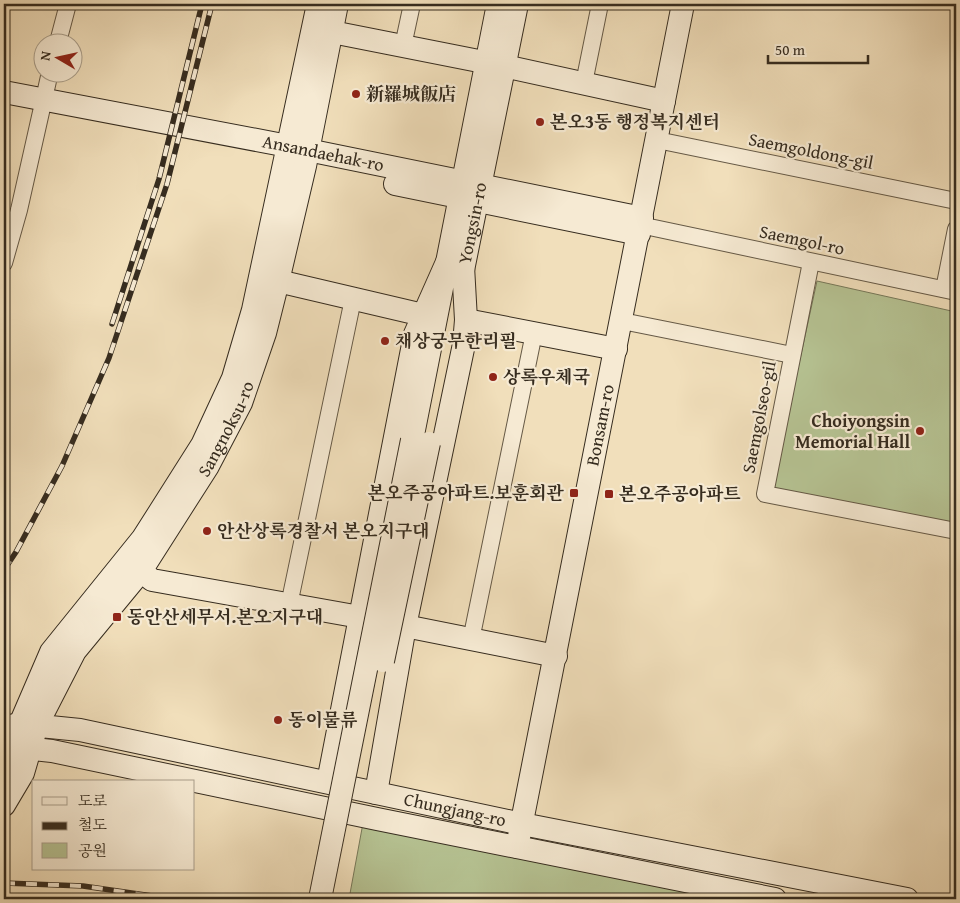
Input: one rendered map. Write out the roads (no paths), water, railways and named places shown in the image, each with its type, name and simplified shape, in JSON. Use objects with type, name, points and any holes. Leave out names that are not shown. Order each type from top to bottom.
[{"type":"street","points":[[61,32],[68,4]]},
{"type":"street","name":"Sangnoksu-ro","points":[[20,726],[75,651],[141,571],[208,466],[241,404],[265,333],[278,281],[318,4]]},
{"type":"street","name":"Sangnoksu-ro","points":[[4,773],[16,748],[20,726],[51,652],[143,538],[202,445],[233,378],[332,32],[337,4]]},
{"type":"street","points":[[403,46],[412,4]]},
{"type":"street","name":"Yongsin-ro","points":[[495,64],[498,4]]},
{"type":"street","name":"Yongsin-ro","points":[[420,441],[495,64],[517,4]]},
{"type":"street","points":[[584,84],[600,4]]},
{"type":"street","name":"Bonsam-ro","points":[[517,847],[683,4]]},
{"type":"street","points":[[332,32],[495,64],[664,101]]},
{"type":"street","points":[[4,263],[11,209],[48,82]]},
{"type":"street","name":"Ansandaehak-ro","points":[[4,92],[41,108]]},
{"type":"street","name":"Ansandaehak-ro","points":[[4,108],[41,108],[297,156],[640,226]]},
{"type":"street","name":"Saemgoldong-gil","points":[[657,140],[956,201]]},
{"type":"street","name":"Saemgol-ro","points":[[640,226],[950,291]]},
{"type":"street","points":[[950,291],[956,228]]},
{"type":"street","points":[[792,355],[811,262]]},
{"type":"street","points":[[328,782],[416,334],[423,315],[455,264]]},
{"type":"street","points":[[376,793],[405,626],[464,344],[466,320],[455,264]]},
{"type":"street","points":[[278,281],[423,315]]},
{"type":"street","points":[[289,605],[353,299]]},
{"type":"street","points":[[466,320],[616,349]]},
{"type":"street","name":"Saemgolseo-gil","points":[[622,321],[792,355],[765,494],[956,531]]},
{"type":"street","points":[[470,640],[534,333]]},
{"type":"street","points":[[320,899],[420,441]]},
{"type":"street","points":[[335,899],[373,705],[420,441]]},
{"type":"street","points":[[141,571],[152,580],[360,617]]},
{"type":"street","points":[[405,626],[556,656]]},
{"type":"street","name":"Chungjang-ro","points":[[20,726],[80,730],[522,824],[907,899]]},
{"type":"street","name":"Sangnoksu-ro","points":[[4,805],[23,774],[16,748]]},
{"type":"street","name":"Chungjang-ro","points":[[16,748],[178,780]]},
{"type":"street","name":"Chungjang-ro","points":[[195,783],[775,899]]},
{"type":"railway","points":[[112,324],[159,179],[202,4]]},
{"type":"railway","points":[[4,570],[16,552],[62,466],[109,358],[167,184],[212,4]]},
{"type":"railway","points":[[4,883],[83,886],[173,899]]},
{"type":"place","name":"新羅城飯店","points":[[356,94]]},
{"type":"place","name":"본오3동 행정복지센터","points":[[540,122]]},
{"type":"place","name":"채상궁무한리필","points":[[385,341]]},
{"type":"place","name":"상록우체국","points":[[493,377]]},
{"type":"place","name":"Choiyongsin Memorial Hall","points":[[920,431]]},
{"type":"place","name":"본오주공아파트.보훈회관","points":[[574,493]]},
{"type":"place","name":"본오주공아파트","points":[[609,494]]},
{"type":"place","name":"안산상록경찰서 본오지구대","points":[[207,531]]},
{"type":"place","name":"동안산세무서.본오지구대","points":[[117,617]]},
{"type":"place","name":"동이물류","points":[[278,720]]}]
